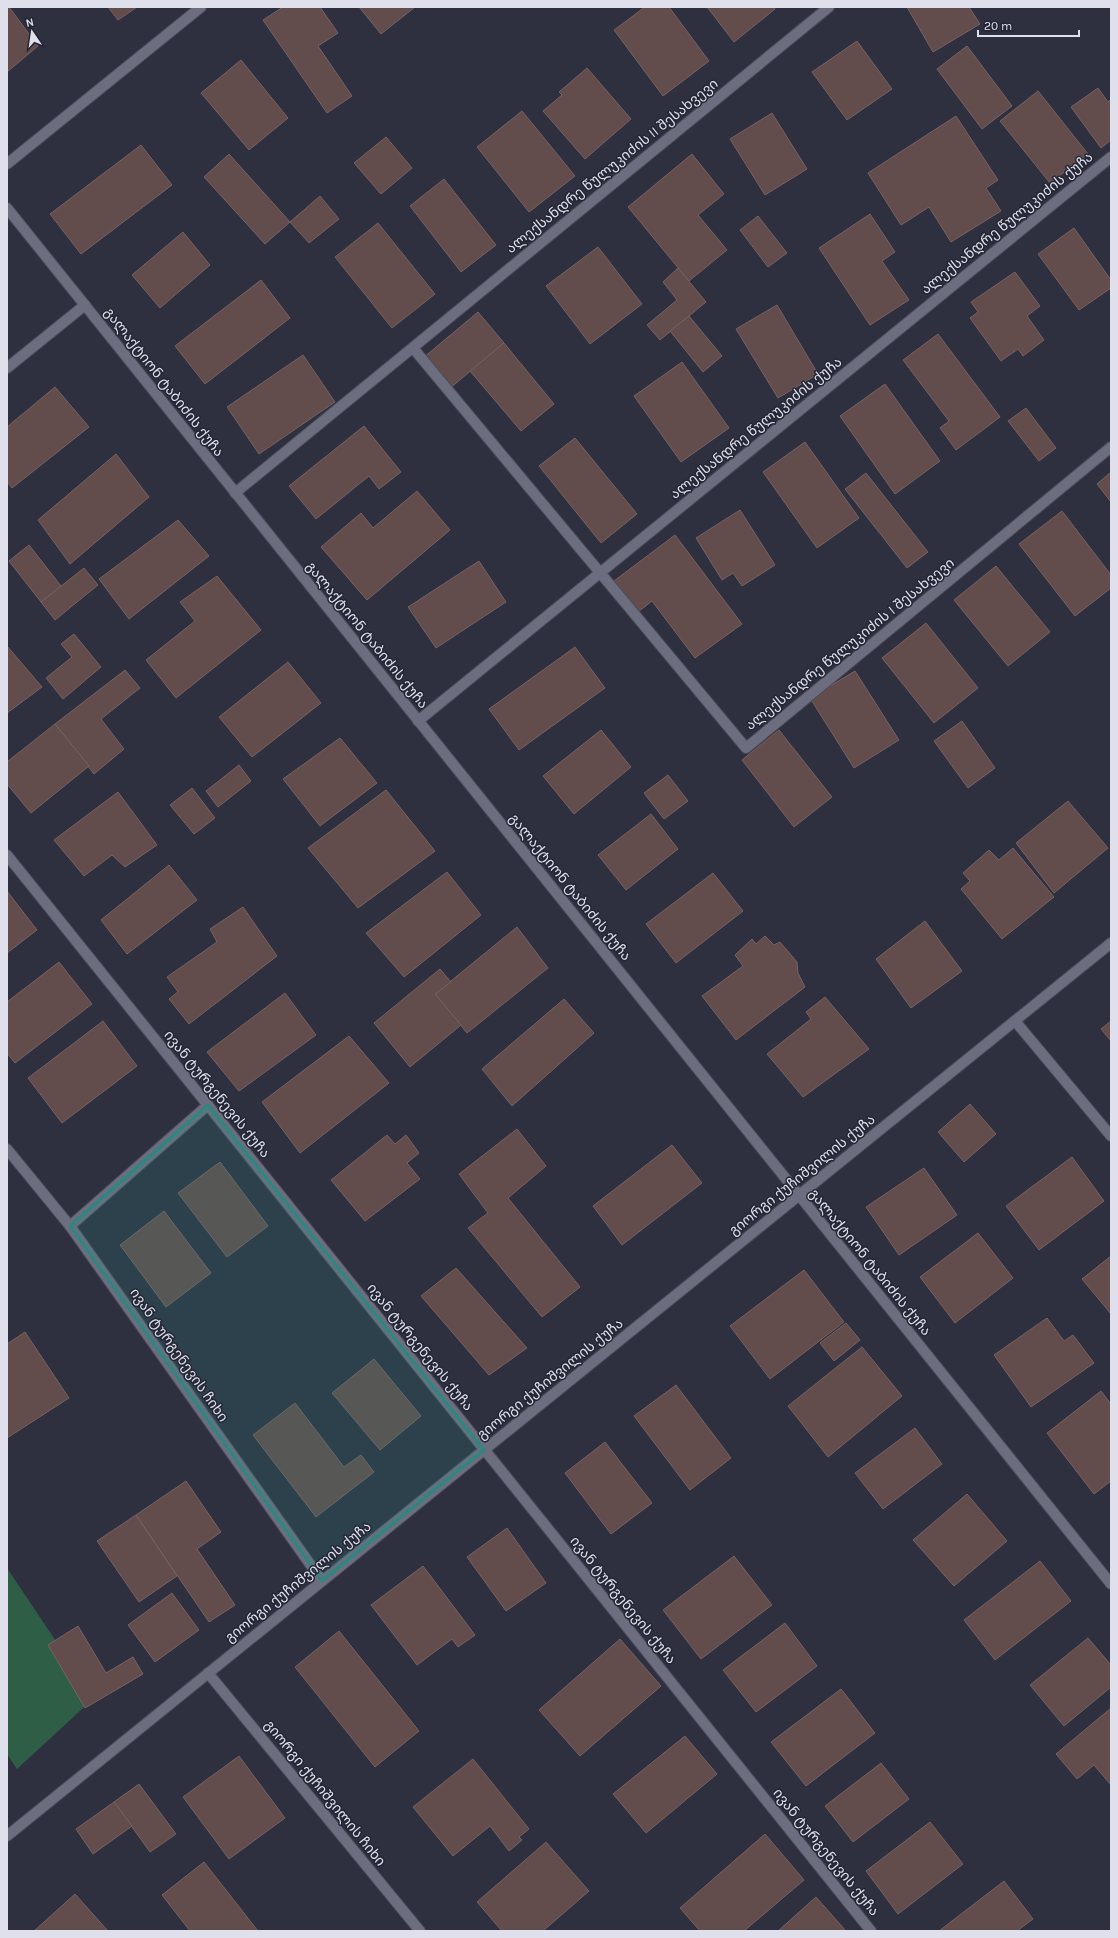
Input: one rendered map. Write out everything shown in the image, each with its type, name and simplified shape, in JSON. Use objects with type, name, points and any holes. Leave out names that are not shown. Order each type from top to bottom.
[{"type":"street","points":[[7,164],[201,7]]},
{"type":"street","name":"ალექსანდრე წულუკიძის II შესახვევი","points":[[235,493],[829,7]]},
{"type":"street","name":"ალექსანდრე წულუკიძის ქუჩა","points":[[418,721],[1111,157]]},
{"type":"street","name":"გალაქტიონ ტაბიძის ქუჩა","points":[[7,208],[1111,1584]]},
{"type":"street","points":[[7,368],[85,305]]},
{"type":"street","points":[[413,348],[600,573]]},
{"type":"street","name":"ალექსანდრე წულუკიძის I შესახვევი","points":[[600,573],[746,748],[1111,447]]},
{"type":"street","name":"ივან ტურგენევის ქუჩა","points":[[7,855],[872,1931]]},
{"type":"street","name":"გიორგი ქუჩიშვილის ქუჩა","points":[[7,1836],[1111,944]]},
{"type":"street","points":[[1015,1021],[1111,1136]]},
{"type":"street","points":[[70,1226],[208,1105]]},
{"type":"street","name":"ივან ტურგენევის ჩიხი","points":[[7,1149],[70,1226],[322,1581]]},
{"type":"street","name":"გიორგი ქუჩიშვილის ჩიხი","points":[[208,1673],[420,1931]]},
{"type":"highlighted area","points":[[208,1105],[484,1450],[322,1581],[70,1226]]},
{"type":"green space","points":[[7,1568],[94,1698],[17,1769],[7,1754]]},
{"type":"building","points":[[9,7],[38,46],[7,72],[7,9]]},
{"type":"building","points":[[108,7],[137,7],[118,20]]},
{"type":"building","points":[[283,7],[320,7],[338,33],[318,46],[352,96],[327,113],[263,20]]},
{"type":"building","points":[[359,7],[415,7],[381,34]]},
{"type":"building","points":[[645,7],[669,7],[709,61],[663,96],[614,30]]},
{"type":"building","points":[[707,7],[774,7],[775,9],[734,42]]},
{"type":"building","points":[[907,7],[969,7],[980,24],[933,52]]},
{"type":"building","points":[[857,41],[892,89],[847,120],[812,72]]},
{"type":"building","points":[[967,46],[1012,106],[982,129],[937,69]]},
{"type":"building","points":[[241,60],[288,118],[249,150],[201,93]]},
{"type":"building","points":[[587,68],[631,119],[585,159],[543,111],[562,95],[559,92]]},
{"type":"building","points":[[1098,88],[1108,102],[1111,99],[1111,140],[1101,148],[1071,107]]},
{"type":"building","points":[[1038,91],[1088,154],[1050,183],[1000,121]]},
{"type":"building","points":[[522,111],[575,176],[529,212],[477,147]]},
{"type":"building","points":[[772,113],[807,169],[765,195],[730,139]]},
{"type":"building","points":[[956,116],[998,180],[986,188],[1001,211],[951,242],[929,207],[901,225],[868,173]]},
{"type":"building","points":[[386,137],[412,168],[381,194],[354,163]]},
{"type":"building","points":[[141,145],[172,185],[81,254],[50,214]]},
{"type":"building","points":[[229,154],[290,222],[265,244],[204,177]]},
{"type":"building","points":[[692,154],[724,194],[698,215],[727,250],[689,281],[628,207]]},
{"type":"building","points":[[444,179],[496,245],[461,272],[410,206]]},
{"type":"building","points":[[320,196],[339,219],[309,243],[290,222]]},
{"type":"building","points":[[870,214],[895,252],[882,261],[909,300],[870,325],[819,248]]},
{"type":"building","points":[[758,216],[787,253],[768,267],[740,230]]},
{"type":"building","points":[[378,223],[435,294],[392,328],[335,257]]},
{"type":"building","points":[[1074,228],[1111,280],[1111,288],[1079,310],[1038,254]]},
{"type":"building","points":[[183,232],[210,265],[160,308],[132,275]]},
{"type":"building","points":[[598,247],[642,304],[590,344],[546,286]]},
{"type":"building","points":[[678,268],[706,302],[660,340],[647,325],[677,300],[663,282]]},
{"type":"building","points":[[1015,272],[1040,306],[1027,316],[1044,340],[1023,356],[1018,349],[1001,361],[970,318],[978,312],[971,302]]},
{"type":"building","points":[[261,280],[290,318],[205,384],[175,346]]},
{"type":"building","points":[[777,305],[818,374],[778,398],[736,329]]},
{"type":"building","points":[[478,312],[504,343],[449,389],[423,358]]},
{"type":"building","points":[[689,316],[722,356],[703,372],[670,331]]},
{"type":"building","points":[[938,334],[1000,417],[956,450],[940,428],[949,421],[903,360]]},
{"type":"building","points":[[504,343],[554,404],[521,431],[470,371]]},
{"type":"building","points":[[303,355],[335,402],[259,454],[227,407]]},
{"type":"building","points":[[682,362],[729,428],[681,462],[634,396]]},
{"type":"building","points":[[885,384],[940,461],[895,494],[840,416]]},
{"type":"building","points":[[55,387],[89,427],[12,488],[7,482],[7,427]]},
{"type":"building","points":[[1026,408],[1056,448],[1039,461],[1008,421]]},
{"type":"building","points":[[364,426],[401,472],[379,489],[369,476],[316,519],[289,486]]},
{"type":"building","points":[[575,438],[637,514],[601,543],[539,466]]},
{"type":"building","points":[[805,442],[859,518],[817,548],[763,472]]},
{"type":"building","points":[[116,454],[149,497],[70,564],[38,520]]},
{"type":"building","points":[[1111,472],[1111,502],[1097,484]]},
{"type":"building","points":[[866,473],[928,552],[907,568],[845,489]]},
{"type":"building","points":[[417,491],[450,530],[367,600],[321,547],[361,513],[373,528]]},
{"type":"building","points":[[740,510],[775,565],[742,586],[733,573],[722,580],[696,538]]},
{"type":"building","points":[[1062,511],[1111,575],[1111,588],[1075,616],[1019,544]]},
{"type":"building","points":[[178,520],[209,556],[129,619],[99,579]]},
{"type":"building","points":[[675,535],[742,624],[695,658],[652,601],[638,612],[614,581]]},
{"type":"building","points":[[29,545],[61,586],[41,602],[9,561]]},
{"type":"building","points":[[479,561],[506,602],[436,648],[408,607]]},
{"type":"building","points":[[996,566],[1050,632],[1008,666],[954,600]]},
{"type":"building","points":[[84,568],[98,585],[55,620],[41,602]]},
{"type":"building","points":[[217,576],[261,630],[176,698],[146,660],[195,621],[180,602]]},
{"type":"building","points":[[926,623],[978,688],[934,723],[882,658]]},
{"type":"building","points":[[74,634],[101,667],[63,699],[46,678],[72,657],[61,644]]},
{"type":"building","points":[[7,646],[42,687],[7,713]]},
{"type":"building","points":[[575,647],[605,688],[519,750],[489,709]]},
{"type":"building","points":[[288,662],[321,703],[252,757],[219,717]]},
{"type":"building","points":[[125,670],[140,688],[101,719],[124,749],[94,774],[55,724]]},
{"type":"building","points":[[855,671],[899,740],[854,768],[810,698]]},
{"type":"building","points":[[962,721],[995,768],[968,788],[934,741]]},
{"type":"building","points":[[55,724],[89,766],[31,813],[7,784],[7,762]]},
{"type":"building","points":[[601,730],[631,767],[574,814],[543,776]]},
{"type":"building","points":[[779,730],[832,797],[794,827],[742,760]]},
{"type":"building","points":[[340,738],[377,783],[320,826],[283,779]]},
{"type":"building","points":[[239,765],[251,781],[218,807],[206,791]]},
{"type":"building","points":[[668,775],[688,801],[664,819],[644,793]]},
{"type":"building","points":[[192,788],[215,818],[194,834],[170,805]]},
{"type":"building","points":[[386,790],[435,851],[358,908],[308,848]]},
{"type":"building","points":[[118,792],[157,845],[125,867],[112,855],[84,876],[54,840]]},
{"type":"building","points":[[1068,801],[1108,848],[1054,893],[1016,843]]},
{"type":"building","points":[[651,814],[678,849],[626,890],[598,855]]},
{"type":"building","points":[[1013,848],[1054,897],[1002,939],[961,889],[970,881],[963,873],[989,850],[999,860]]},
{"type":"building","points":[[169,865],[197,900],[127,954],[101,920]]},
{"type":"building","points":[[447,872],[481,915],[404,977],[366,933]]},
{"type":"building","points":[[713,873],[743,911],[676,963],[646,924]]},
{"type":"building","points":[[7,891],[37,930],[7,953]]},
{"type":"building","points":[[243,907],[277,956],[189,1024],[169,999],[178,992],[167,977],[217,942],[210,929]]},
{"type":"building","points":[[925,921],[962,971],[911,1008],[876,959]]},
{"type":"building","points":[[517,927],[548,968],[467,1033],[435,994]]},
{"type":"building","points":[[765,936],[774,945],[780,942],[797,962],[798,973],[805,987],[736,1040],[702,996],[743,966],[735,955],[752,939],[756,944]]},
{"type":"building","points":[[59,962],[92,1004],[15,1063],[7,1053],[7,1002]]},
{"type":"building","points":[[440,969],[451,982],[435,994],[461,1025],[410,1067],[374,1023]]},
{"type":"building","points":[[285,993],[316,1035],[239,1091],[207,1052]]},
{"type":"building","points":[[825,997],[869,1049],[803,1097],[767,1054],[811,1019],[806,1012]]},
{"type":"building","points":[[564,999],[594,1033],[512,1106],[482,1069]]},
{"type":"building","points":[[103,1021],[137,1066],[62,1123],[28,1078]]},
{"type":"building","points":[[1111,1021],[1111,1041],[1101,1029]]},
{"type":"building","points":[[349,1036],[389,1083],[300,1153],[262,1102]]},
{"type":"building","points":[[970,1104],[996,1134],[964,1162],[938,1132]]},
{"type":"building","points":[[517,1129],[546,1166],[508,1198],[580,1287],[542,1317],[468,1228],[488,1213],[459,1174]]},
{"type":"building","points":[[387,1135],[395,1144],[406,1135],[419,1153],[407,1163],[420,1179],[365,1221],[331,1180]]},
{"type":"building","points":[[672,1145],[702,1183],[622,1245],[593,1206]]},
{"type":"building","points":[[1072,1157],[1104,1201],[1039,1250],[1006,1206]]},
{"type":"building","points":[[220,1162],[268,1226],[227,1257],[178,1193]]},
{"type":"building","points":[[924,1168],[957,1215],[899,1255],[866,1207]]},
{"type":"building","points":[[164,1211],[211,1273],[166,1307],[120,1245]]},
{"type":"building","points":[[978,1233],[1013,1278],[955,1323],[920,1277]]},
{"type":"building","points":[[1111,1256],[1111,1314],[1082,1279]]},
{"type":"building","points":[[456,1268],[527,1348],[489,1375],[421,1296]]},
{"type":"building","points":[[804,1270],[844,1322],[770,1379],[730,1326]]},
{"type":"building","points":[[1047,1318],[1064,1341],[1073,1335],[1094,1363],[1031,1407],[994,1355]]},
{"type":"building","points":[[846,1323],[860,1340],[834,1361],[820,1343]]},
{"type":"building","points":[[25,1332],[69,1398],[7,1438],[7,1344]]},
{"type":"building","points":[[862,1347],[902,1396],[828,1457],[788,1406]]},
{"type":"building","points":[[374,1359],[421,1416],[380,1450],[332,1393]]},
{"type":"building","points":[[676,1385],[731,1458],[690,1490],[634,1416]]},
{"type":"building","points":[[1101,1391],[1111,1404],[1111,1481],[1094,1494],[1047,1433]]},
{"type":"building","points":[[295,1403],[344,1467],[361,1455],[374,1472],[316,1517],[253,1435]]},
{"type":"building","points":[[915,1428],[942,1464],[883,1509],[855,1473]]},
{"type":"building","points":[[605,1442],[652,1503],[611,1534],[565,1473]]},
{"type":"building","points":[[186,1481],[221,1532],[197,1549],[235,1605],[209,1622],[136,1515]]},
{"type":"building","points":[[967,1494],[1007,1541],[954,1586],[913,1540]]},
{"type":"building","points":[[136,1515],[177,1576],[139,1602],[97,1541]]},
{"type":"building","points":[[507,1528],[546,1583],[506,1611],[467,1557]]},
{"type":"building","points":[[734,1556],[772,1605],[701,1659],[663,1610]]},
{"type":"building","points":[[1040,1561],[1071,1601],[995,1660],[964,1620]]},
{"type":"building","points":[[423,1566],[475,1635],[458,1647],[452,1639],[417,1665],[371,1605]]},
{"type":"building","points":[[172,1593],[199,1630],[155,1662],[128,1625]]},
{"type":"building","points":[[785,1623],[817,1666],[756,1712],[723,1670]]},
{"type":"building","points":[[78,1626],[106,1673],[133,1657],[143,1674],[85,1708],[48,1645]]},
{"type":"building","points":[[339,1631],[419,1731],[375,1767],[295,1667]]},
{"type":"building","points":[[1088,1638],[1111,1665],[1111,1687],[1064,1726],[1030,1685]]},
{"type":"building","points":[[620,1639],[661,1686],[580,1756],[539,1710]]},
{"type":"building","points":[[841,1689],[875,1733],[806,1786],[771,1742]]},
{"type":"building","points":[[1111,1708],[1111,1785],[1094,1765],[1077,1779],[1056,1754]]},
{"type":"building","points":[[685,1736],[717,1774],[646,1833],[613,1794]]},
{"type":"building","points":[[239,1756],[285,1818],[229,1859],[183,1797]]},
{"type":"building","points":[[473,1759],[529,1829],[519,1837],[522,1840],[509,1851],[490,1826],[453,1856],[413,1807]]},
{"type":"building","points":[[881,1763],[909,1799],[853,1842],[825,1806]]},
{"type":"building","points":[[139,1784],[176,1834],[150,1852],[114,1802]]},
{"type":"building","points":[[114,1802],[132,1826],[93,1854],[76,1829]]},
{"type":"building","points":[[930,1822],[963,1864],[898,1914],[866,1871]]},
{"type":"building","points":[[765,1834],[804,1880],[744,1931],[700,1931],[680,1908]]},
{"type":"building","points":[[546,1842],[589,1891],[543,1931],[502,1931],[477,1902]]},
{"type":"building","points":[[204,1862],[258,1931],[190,1931],[162,1895]]},
{"type":"building","points":[[1004,1881],[1033,1919],[1017,1931],[939,1931]]},
{"type":"building","points":[[75,1894],[108,1931],[34,1931]]},
{"type":"building","points":[[816,1897],[846,1931],[778,1931]]}]
